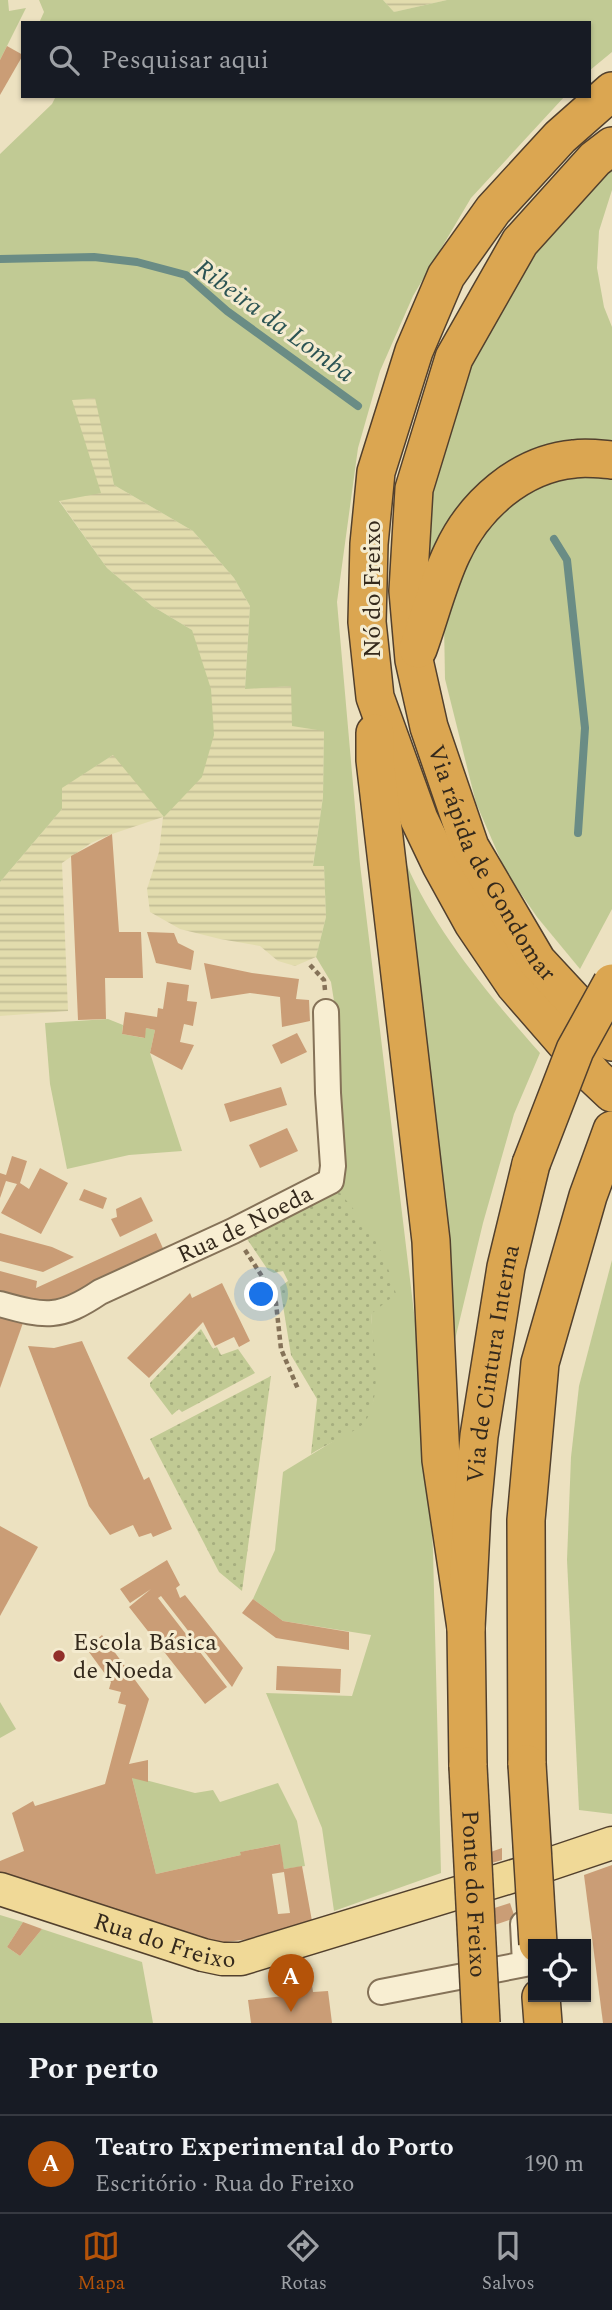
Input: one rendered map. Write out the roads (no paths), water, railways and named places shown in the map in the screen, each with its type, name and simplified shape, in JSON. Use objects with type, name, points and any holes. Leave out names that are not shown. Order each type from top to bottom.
[{"type":"highway","name":"Nó do Freixo","points":[[612,91],[560,137],[493,210],[446,276],[414,351],[376,472],[369,544],[367,622],[375,697],[419,819],[473,923],[515,985],[612,1093]]},
{"type":"highway","name":"Nó do Freixo","points":[[414,660],[408,591],[414,489],[454,358],[520,243],[595,159],[612,146]]},
{"type":"highway","points":[[414,660],[451,555],[465,527],[487,500],[545,466],[574,459],[612,460]]},
{"type":"highway","name":"Via rápida de Gondomar","points":[[414,660],[429,727],[470,847],[537,961],[612,1042]]},
{"type":"highway","points":[[375,697],[375,760],[431,1241],[441,1460],[466,1628]]},
{"type":"highway","name":"Via de Cintura Interna","points":[[468,1766],[466,1628],[472,1510],[479,1436],[506,1268],[531,1164],[575,1051],[612,982]]},
{"type":"highway","name":"Via de Cintura Interna","points":[[531,1939],[526,1520],[540,1363],[588,1196],[612,1129]]},
{"type":"highway","name":"Ponte do Freixo","points":[[468,1766],[481,2023]]},
{"type":"highway","points":[[541,2002],[542,2023]]},
{"type":"main road","name":"Rua do Freixo","points":[[0,1889],[222,1959],[260,1954],[612,1843]]},
{"type":"street","name":"Rua de Noeda","points":[[0,1304],[38,1314],[65,1311],[331,1181],[333,1166],[328,1093],[327,1012]]},
{"type":"street","points":[[520,1874],[529,1939]]},
{"type":"street","points":[[381,1992],[528,1955]]},
{"type":"street","points":[[528,2023],[529,2002]]},
{"type":"waterway","name":"Ribeira da Lomba","points":[[0,259],[94,257],[137,262],[186,275],[227,311],[358,406]]},
{"type":"waterway","name":"Ribeira da Lomba","points":[[554,539],[567,560],[585,728],[578,833]]},
{"type":"place","name":"Escola Básica de Noeda","points":[[59,1656]]},
{"type":"place","name":"Teatro Experimental do Porto","points":[[291,2012]]}]
